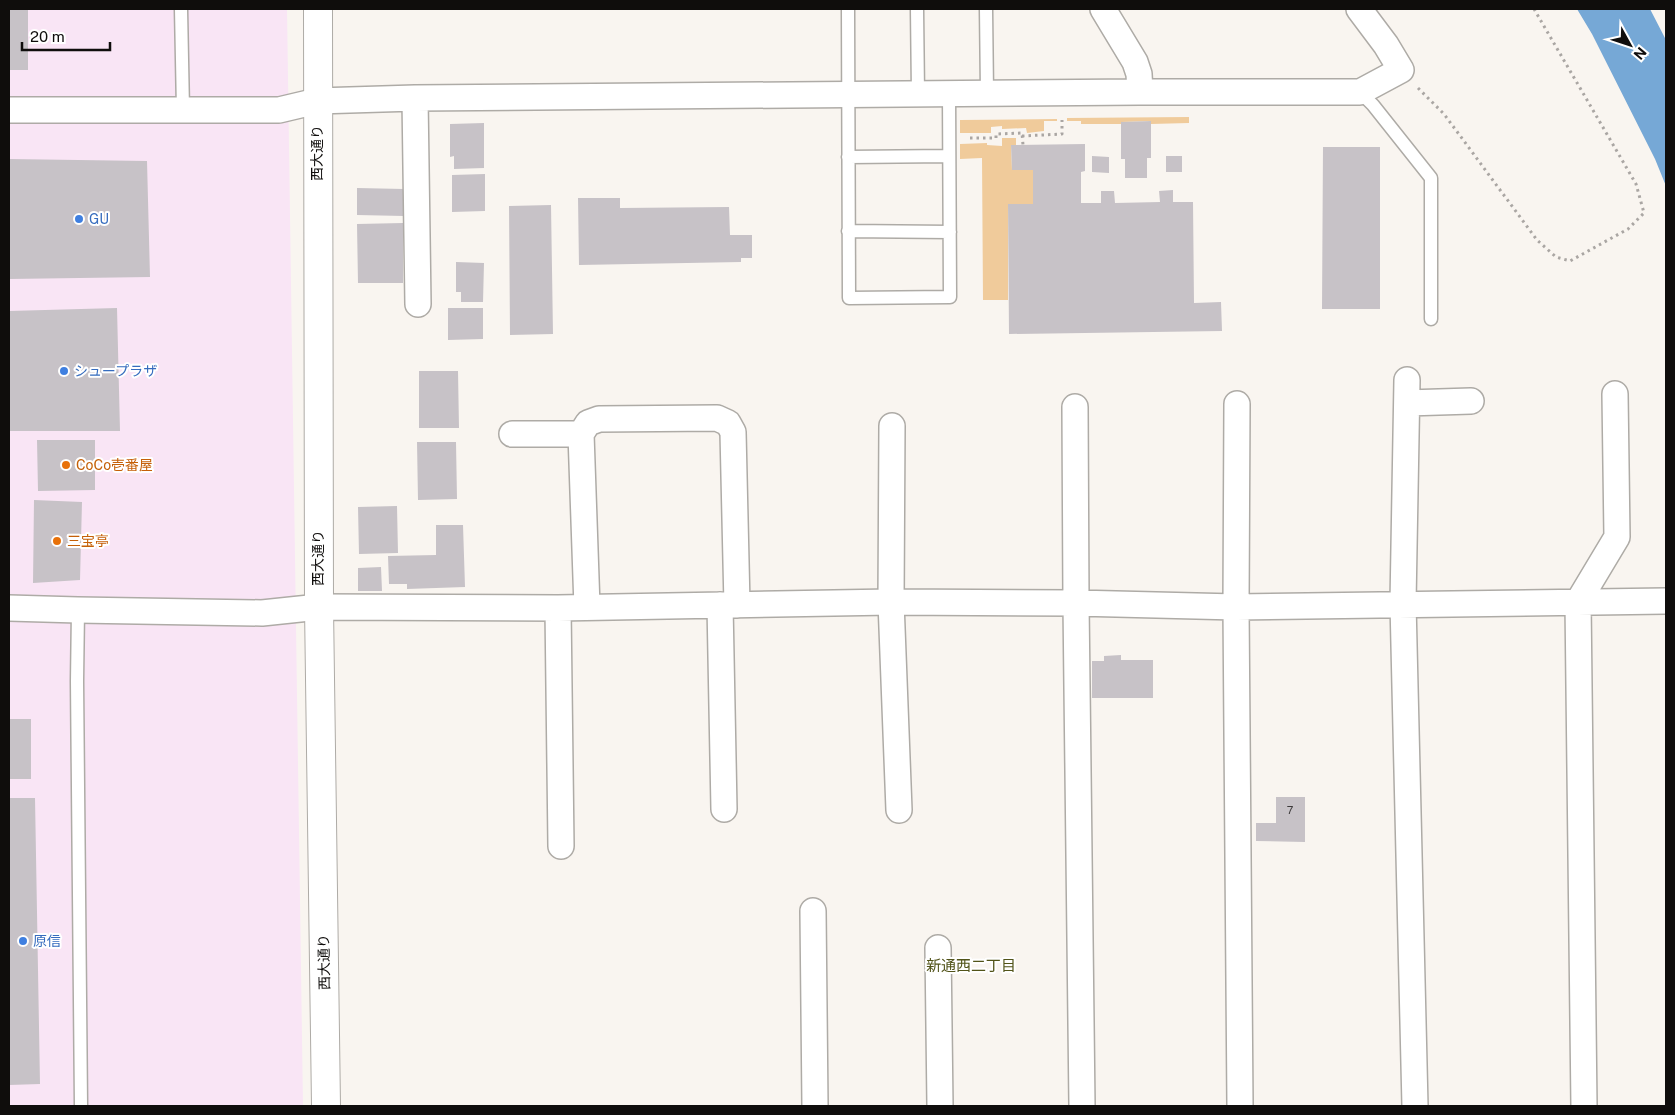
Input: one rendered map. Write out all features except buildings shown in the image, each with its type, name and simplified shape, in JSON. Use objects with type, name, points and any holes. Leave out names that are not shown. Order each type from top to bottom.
[{"type":"street","name":"西大通り","points":[[318,9],[319,607],[326,1106]]},
{"type":"street","points":[[1103,9],[1135,62],[1139,74],[1140,92]]},
{"type":"street","points":[[9,110],[279,110],[317,101],[415,98],[949,93],[1360,92],[1401,70],[1386,45],[1359,9]]},
{"type":"street","points":[[415,98],[418,304]]},
{"type":"street","points":[[1415,1106],[1403,603],[1407,391],[1471,401]]},
{"type":"street","points":[[1584,1106],[1578,602],[1616,537],[1614,394]]},
{"type":"street","points":[[1237,404],[1236,607],[1240,1106]]},
{"type":"street","points":[[1075,408],[1082,1106]]},
{"type":"street","points":[[587,607],[581,434],[588,423],[599,419],[718,418],[728,423],[733,432],[724,810]]},
{"type":"street","points":[[892,426],[891,602],[899,810]]},
{"type":"street","points":[[512,434],[581,434]]},
{"type":"street","points":[[9,608],[262,612],[319,607],[558,608],[891,602],[1076,603],[1236,607],[1666,600]]},
{"type":"street","points":[[558,608],[561,846]]},
{"type":"street","points":[[812,912],[815,1106]]},
{"type":"street","points":[[938,948],[940,1106]]},
{"type":"lane","points":[[181,9],[183,110]]},
{"type":"lane","points":[[848,9],[849,298],[950,297],[949,93]]},
{"type":"lane","points":[[917,9],[918,94]]},
{"type":"lane","points":[[986,9],[987,93]]},
{"type":"lane","points":[[1360,92],[1373,105],[1431,178],[1431,319]]},
{"type":"lane","points":[[848,157],[949,156]]},
{"type":"lane","points":[[848,231],[950,232]]},
{"type":"lane","points":[[78,610],[81,1106]]},
{"type":"path","points":[[1401,70],[1444,114],[1537,240],[1556,258],[1570,261],[1628,229],[1644,213],[1636,184],[1534,9]]},
{"type":"path","points":[[964,138],[996,138],[996,134],[1022,134],[1022,136],[1046,134]]},
{"type":"path","points":[[1022,136],[1023,145]]},
{"type":"shaded area","points":[[9,9],[287,9],[303,1106],[9,1106]]},
{"type":"shaded area","points":[[1189,117],[1189,123],[1151,124],[1151,121],[1122,122],[1121,124],[1081,124],[1081,121],[1067,121],[1067,118]]},
{"type":"shaded area","points":[[1057,119],[1057,121],[1044,121],[1044,131],[1027,133],[1026,128],[1002,129],[1002,126],[991,127],[991,133],[960,133],[960,120]]},
{"type":"shaded area","points":[[1002,138],[1016,138],[1016,145],[1011,145],[1012,170],[1033,170],[1033,204],[1008,204],[1008,300],[983,300],[982,158],[960,159],[960,144],[987,143],[987,145],[1002,146]]},
{"type":"water","points":[[1577,9],[1650,9],[1666,40],[1666,186],[1655,159],[1592,34]]},
{"type":"place","name":"GU","points":[[79,219]]},
{"type":"place","name":"シュープラザ","points":[[64,371]]},
{"type":"place","name":"CoCo壱番屋","points":[[66,465]]},
{"type":"place","name":"三宝亭","points":[[57,541]]},
{"type":"place","name":"原信","points":[[23,941]]},
{"type":"district","name":"新通西二丁目","points":[[971,965]]}]
